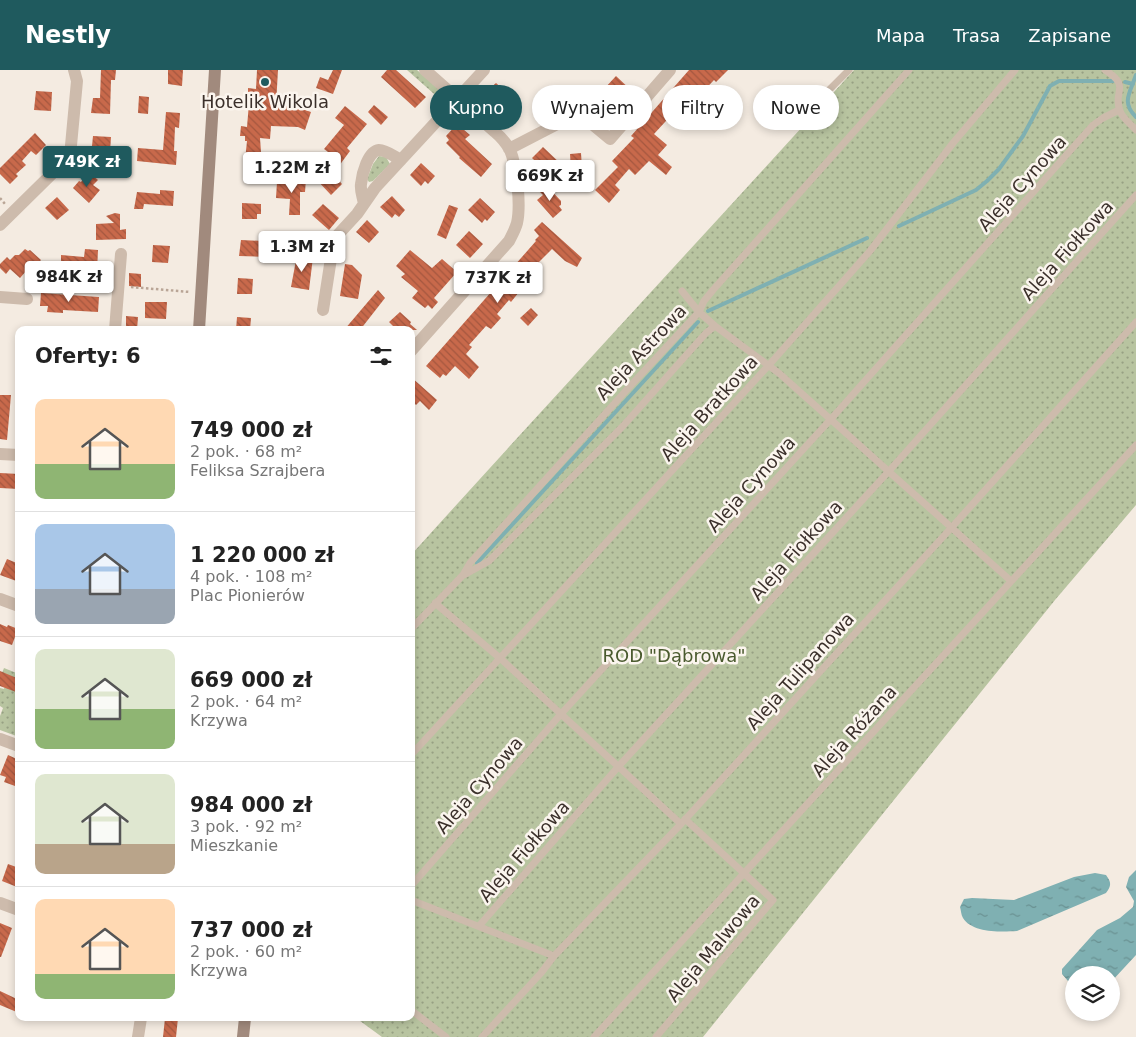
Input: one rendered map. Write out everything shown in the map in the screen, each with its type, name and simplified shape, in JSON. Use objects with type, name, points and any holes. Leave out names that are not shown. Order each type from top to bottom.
[{"type":"street","points":[[0,226],[70,156],[77,81],[74,70]]},
{"type":"street","points":[[199,326],[215,70]]},
{"type":"street","points":[[425,70],[442,85]]},
{"type":"street","points":[[471,85],[484,70]]},
{"type":"street","points":[[509,149],[565,120],[575,110],[610,139],[670,70]]},
{"type":"street","points":[[323,310],[334,239],[357,214],[376,188],[430,129]]},
{"type":"street","points":[[415,347],[509,241],[514,232],[517,220],[517,194],[514,166],[509,149],[494,130]]},
{"type":"street","points":[[364,204],[361,182],[368,159],[373,153],[378,150],[384,151],[401,160]]},
{"type":"street","points":[[115,326],[121,254]]},
{"type":"street","points":[[0,297],[27,299]]},
{"type":"street","points":[[0,454],[15,455]]},
{"type":"street","points":[[0,599],[15,605]]},
{"type":"street","points":[[0,739],[15,745]]},
{"type":"street","points":[[0,903],[15,909]]},
{"type":"street","points":[[138,1037],[141,1021]]},
{"type":"street","points":[[243,1037],[245,1021]]},
{"type":"lane","points":[[833,85],[848,70]]},
{"type":"lane","name":"Aleja Astrowa","points":[[415,625],[463,575],[477,556],[699,312],[704,301],[713,290],[909,70]]},
{"type":"lane","name":"Aleja Bratkowa","points":[[415,751],[769,365],[870,251],[953,143],[1016,70]]},
{"type":"lane","points":[[1105,70],[1118,79],[1121,88],[1119,99],[1122,116],[1136,130]]},
{"type":"lane","name":"Aleja Cynowa","points":[[415,881],[561,714],[831,419],[1093,125],[1120,110]]},
{"type":"lane","name":"Aleja Fiołkowa","points":[[479,926],[618,767],[889,471],[1136,195]]},
{"type":"lane","points":[[682,291],[699,312],[715,326],[769,365],[1011,580]]},
{"type":"lane","name":"Aleja Tulipanowa","points":[[482,1037],[541,973],[554,956],[683,821],[952,527],[1136,322]]},
{"type":"lane","points":[[463,575],[489,561],[595,454],[715,326]]},
{"type":"lane","name":"Aleja Różana","points":[[594,1037],[1136,445]]},
{"type":"lane","name":"Aleja Malwowa","points":[[436,603],[501,659],[618,767],[773,900],[656,1037]]},
{"type":"lane","points":[[415,902],[554,956]]},
{"type":"lane","points":[[415,1013],[446,1037]]},
{"type":"green space","points":[[407,70],[417,70],[434,85],[430,85],[430,90]]},
{"type":"green space","name":"ROD \"Dąbrowa\"","points":[[854,70],[1136,70],[1136,505],[1055,600],[703,1037],[382,1037],[360,1021],[415,1021],[415,551],[799,130],[839,130],[839,86]]},
{"type":"green space","points":[[379,156],[386,157],[390,164],[373,181],[369,182],[367,179],[373,164]]},
{"type":"green space","points":[[4,668],[15,672],[15,736],[0,730],[0,716],[3,708],[0,706],[0,688],[4,689],[6,682],[0,678]]},
{"type":"water","points":[[1136,870],[1136,955],[1120,972],[1120,966],[1065,966],[1065,978],[1062,974],[1062,969],[1097,930],[1120,918],[1133,907],[1134,901],[1126,887],[1129,877]]},
{"type":"water","points":[[1095,873],[1106,875],[1108,878],[1110,884],[1106,893],[1017,931],[980,929],[967,923],[962,915],[960,907],[964,899],[1014,900],[1074,877]]},
{"type":"building","points":[[101,70],[116,70],[115,80],[111,80],[110,114],[91,113],[93,98],[100,98]]},
{"type":"building","points":[[168,70],[183,70],[182,86],[168,84]]},
{"type":"building","points":[[257,70],[278,70],[276,105],[293,106],[311,112],[305,130],[298,127],[271,126],[270,139],[260,138],[262,166],[267,166],[266,182],[243,180],[247,141],[245,141],[245,136],[240,136],[241,126],[247,127],[248,88],[256,89]]},
{"type":"building","points":[[333,70],[342,70],[333,94],[316,88],[320,77],[328,80]]},
{"type":"building","points":[[387,70],[396,70],[426,97],[415,108],[381,77]]},
{"type":"building","points":[[689,70],[728,70],[716,82],[714,80],[709,85],[676,85]]},
{"type":"building","points":[[616,76],[626,85],[608,85]]},
{"type":"building","points":[[36,91],[52,92],[51,111],[34,110]]},
{"type":"building","points":[[139,96],[149,97],[148,114],[138,113]]},
{"type":"building","points":[[662,101],[662,125],[654,134],[667,145],[658,155],[672,167],[666,175],[649,161],[635,175],[629,169],[615,185],[620,190],[609,203],[595,190],[618,167],[612,161],[634,138],[631,136],[636,130],[652,130],[652,112]]},
{"type":"building","points":[[374,105],[388,117],[381,125],[368,112]]},
{"type":"building","points":[[345,106],[367,124],[347,148],[350,151],[333,174],[342,184],[331,195],[315,178],[336,158],[324,149],[344,125],[335,118]]},
{"type":"building","points":[[166,112],[180,113],[179,128],[175,127],[174,151],[177,151],[176,165],[137,161],[138,148],[163,150]]},
{"type":"building","points":[[452,130],[464,130],[470,135],[465,139],[492,164],[481,177],[459,158],[446,143],[449,140],[446,136]]},
{"type":"building","points":[[35,133],[46,145],[36,155],[31,151],[22,161],[26,165],[16,174],[18,176],[10,184],[0,174],[0,168]]},
{"type":"building","points":[[93,136],[111,137],[110,152],[106,152],[105,157],[88,156]]},
{"type":"building","points":[[543,147],[562,165],[551,176],[532,158]]},
{"type":"building","points":[[581,153],[583,183],[573,184],[570,154]]},
{"type":"building","points":[[421,163],[435,176],[428,184],[425,181],[421,186],[410,175]]},
{"type":"building","points":[[89,172],[98,180],[93,185],[100,190],[89,203],[73,188]]},
{"type":"building","points":[[292,178],[306,179],[305,192],[300,192],[300,215],[289,215],[290,199],[276,198],[277,182],[292,183]]},
{"type":"building","points":[[546,185],[561,201],[559,206],[562,210],[553,218],[537,200],[543,195],[539,191]]},
{"type":"building","points":[[160,190],[174,191],[173,206],[144,204],[143,209],[134,209],[137,192],[160,194]]},
{"type":"building","points":[[392,196],[405,210],[399,217],[395,214],[392,218],[380,207]]},
{"type":"building","points":[[57,197],[69,210],[57,220],[45,208]]},
{"type":"building","points":[[480,198],[495,212],[487,221],[485,219],[482,223],[468,210]]},
{"type":"building","points":[[242,203],[261,204],[261,214],[257,214],[257,219],[242,219]]},
{"type":"building","points":[[323,204],[339,218],[329,230],[312,215]]},
{"type":"building","points":[[449,205],[458,208],[446,239],[437,235]]},
{"type":"building","points":[[115,213],[120,214],[120,230],[126,229],[126,239],[96,240],[96,224],[114,223],[106,216]]},
{"type":"building","points":[[367,220],[379,232],[369,243],[356,232]]},
{"type":"building","points":[[542,222],[582,258],[577,267],[565,261],[552,249],[539,262],[541,264],[517,291],[519,292],[511,302],[509,300],[497,314],[501,318],[491,329],[486,326],[469,345],[472,347],[466,354],[479,367],[469,379],[455,366],[446,376],[443,374],[440,378],[426,366],[536,241],[539,236],[534,230]]},
{"type":"building","points":[[469,231],[483,244],[470,258],[456,245]]},
{"type":"building","points":[[241,240],[263,241],[262,250],[268,251],[267,257],[239,256]]},
{"type":"building","points":[[153,245],[170,246],[168,263],[152,262]]},
{"type":"building","points":[[25,249],[30,250],[41,260],[30,272],[27,270],[20,278],[10,269],[6,274],[0,268],[0,264],[7,257],[10,260]]},
{"type":"building","points":[[85,249],[98,250],[97,272],[91,271],[91,274],[80,273],[80,265],[61,264],[61,255],[84,257]]},
{"type":"building","points":[[410,250],[432,268],[442,259],[457,272],[434,298],[438,302],[432,309],[428,305],[425,308],[412,298],[418,291],[401,277],[405,274],[396,266]]},
{"type":"building","points":[[297,255],[313,257],[309,290],[291,287]]},
{"type":"building","points":[[345,264],[352,265],[362,275],[358,299],[340,296]]},
{"type":"building","points":[[129,273],[141,274],[141,287],[129,286]]},
{"type":"building","points":[[238,278],[253,279],[252,294],[237,294]]},
{"type":"building","points":[[378,290],[385,298],[363,326],[347,326]]},
{"type":"building","points":[[41,293],[99,297],[98,312],[63,310],[63,313],[47,312],[48,306],[40,306]]},
{"type":"building","points":[[145,302],[167,302],[166,319],[145,318]]},
{"type":"building","points":[[531,308],[538,315],[528,326],[520,318]]},
{"type":"building","points":[[400,312],[411,322],[410,324],[412,326],[393,326],[389,322]]},
{"type":"building","points":[[126,316],[138,317],[137,326],[126,326]]},
{"type":"building","points":[[237,317],[251,318],[250,326],[236,326]]},
{"type":"building","points":[[415,381],[437,400],[429,410],[420,401],[416,405]]},
{"type":"building","points":[[0,395],[11,395],[7,440],[0,439]]},
{"type":"building","points":[[0,473],[15,474],[15,489],[0,488]]},
{"type":"building","points":[[7,559],[15,562],[15,581],[0,575]]},
{"type":"building","points":[[0,624],[15,628],[15,637],[12,645],[0,641]]},
{"type":"building","points":[[0,671],[15,677],[15,692],[0,686]]},
{"type":"building","points":[[8,755],[15,758],[15,786],[4,782],[6,777],[0,775]]},
{"type":"building","points":[[8,864],[15,867],[15,886],[2,881]]},
{"type":"building","points":[[0,923],[12,928],[1,957],[0,957]]},
{"type":"building","points":[[0,991],[15,998],[15,1011],[0,1005]]},
{"type":"building","points":[[165,1021],[178,1021],[176,1037],[163,1037]]},
{"type":"waterway","points":[[1136,75],[1128,97],[1129,107],[1136,117]]},
{"type":"waterway","points":[[899,226],[976,190],[987,181],[999,169],[1023,136],[1050,86],[1059,81],[1113,81]]},
{"type":"waterway","points":[[1125,82],[1133,84]]},
{"type":"waterway","points":[[708,311],[867,238]]},
{"type":"waterway","points":[[477,563],[698,322]]},
{"type":"place","name":"Hotelik Wikola","points":[[265,82]]}]
